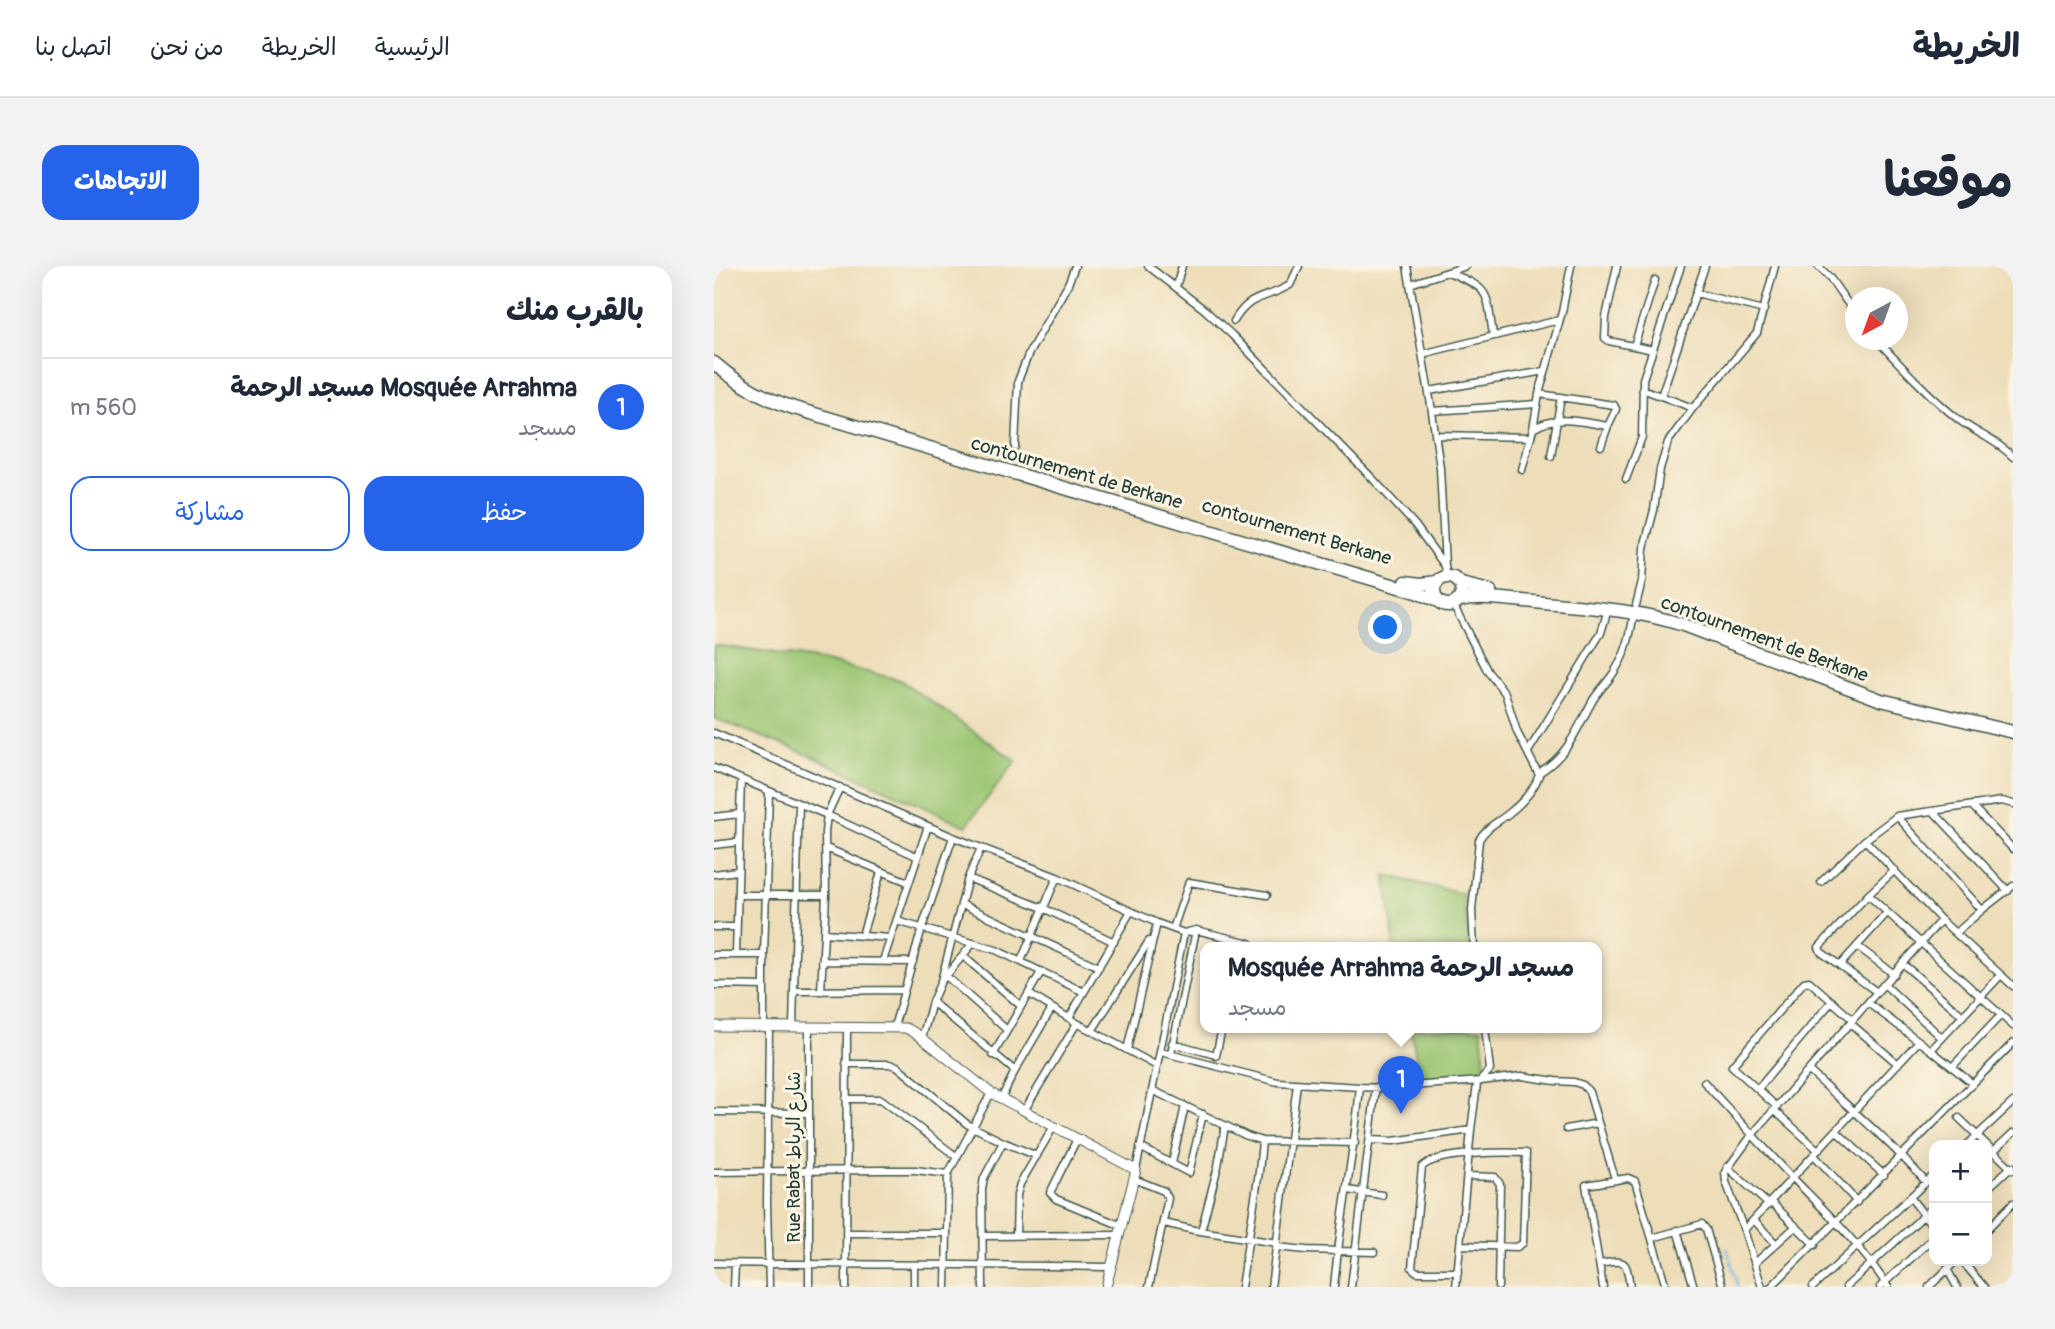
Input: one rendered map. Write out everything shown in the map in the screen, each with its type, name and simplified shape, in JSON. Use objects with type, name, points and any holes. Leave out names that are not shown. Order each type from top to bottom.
[{"type":"highway","name":"contournement Berkane","points":[[714,354],[751,383],[795,401],[1404,582],[1421,584],[1443,575]]},
{"type":"highway","name":"contournement de Berkane","points":[[714,363],[747,389],[793,408],[1438,600]]},
{"type":"highway","points":[[1461,584],[1462,592],[1456,602],[1445,604],[1434,594],[1443,575],[1461,584],[1486,591],[1686,618],[1883,693],[2013,725]]},
{"type":"highway","name":"contournement de Berkane","points":[[1456,602],[1479,598],[1635,609],[1888,702],[2013,732]]},
{"type":"street","points":[[1015,447],[1018,381],[1029,353],[1068,284],[1075,266]]},
{"type":"street","points":[[1176,287],[1182,266]]},
{"type":"street","points":[[1234,321],[1250,302],[1290,285],[1299,266]]},
{"type":"street","points":[[1410,284],[1466,266]]},
{"type":"street","points":[[1522,470],[1571,266]]},
{"type":"street","points":[[1617,266],[1604,335],[1609,341],[1653,350]]},
{"type":"street","points":[[1626,479],[1642,437],[1642,389],[1681,266]]},
{"type":"street","points":[[1661,396],[1705,266]]},
{"type":"street","points":[[1539,773],[1563,754],[1580,729],[1597,693],[1618,667],[1629,639],[1642,581],[1644,548],[1664,452],[1674,433],[1693,408],[1757,333],[1775,266]]},
{"type":"street","points":[[1818,266],[1845,299]]},
{"type":"street","points":[[1409,267],[1440,468],[1443,575]]},
{"type":"street","points":[[1152,268],[1232,335],[1373,479],[1415,525],[1443,575]]},
{"type":"street","points":[[1448,272],[1476,284],[1485,292],[1493,335]]},
{"type":"street","points":[[1634,346],[1655,280]]},
{"type":"street","points":[[1696,293],[1764,310]]},
{"type":"street","points":[[1422,354],[1559,320]]},
{"type":"street","points":[[1887,350],[1931,396],[2013,457]]},
{"type":"street","points":[[1429,391],[1545,372]]},
{"type":"street","points":[[1642,389],[1693,408]]},
{"type":"street","points":[[1539,394],[1614,405],[1616,409],[1601,446]]},
{"type":"street","points":[[1551,457],[1562,397]]},
{"type":"street","points":[[1432,411],[1537,404]]},
{"type":"street","points":[[1435,435],[1532,433],[1543,423],[1558,419],[1608,426]]},
{"type":"street","points":[[1456,602],[1488,672],[1505,693],[1514,725],[1539,773],[1531,791],[1479,840],[1472,910],[1474,942]]},
{"type":"street","points":[[1528,752],[1601,633],[1608,609]]},
{"type":"street","points":[[714,733],[953,837],[1057,877],[1157,923],[1184,933],[1196,930],[1246,942]]},
{"type":"street","points":[[714,768],[916,856]]},
{"type":"street","points":[[736,954],[741,780]]},
{"type":"street","points":[[821,991],[827,816],[840,786]]},
{"type":"street","points":[[769,793],[764,954],[769,1287]]},
{"type":"street","points":[[1821,882],[1865,840],[1897,817],[2002,801],[2013,804]]},
{"type":"street","points":[[793,1027],[799,804]]},
{"type":"street","points":[[1972,806],[2013,849]]},
{"type":"street","points":[[1933,811],[2010,889],[1956,933]]},
{"type":"street","points":[[714,817],[739,814]]},
{"type":"street","points":[[1897,817],[1982,910]]},
{"type":"street","points":[[883,961],[928,825]]},
{"type":"street","points":[[894,1027],[922,928],[953,837]]},
{"type":"street","points":[[1865,840],[1941,919],[2013,986]]},
{"type":"street","points":[[714,845],[738,842]]},
{"type":"street","points":[[826,848],[908,882]]},
{"type":"street","points":[[944,979],[968,878],[981,848]]},
{"type":"street","points":[[1877,992],[1821,952],[1819,947],[1895,870]]},
{"type":"street","points":[[714,874],[737,871]]},
{"type":"street","points":[[863,935],[881,872]]},
{"type":"street","points":[[1021,961],[1057,877]]},
{"type":"street","points":[[968,878],[1043,908],[1114,942]]},
{"type":"street","points":[[1174,929],[1189,882],[1267,895]]},
{"type":"street","points":[[738,895],[826,895]]},
{"type":"street","points":[[1868,895],[2013,1026]]},
{"type":"street","points":[[961,904],[1099,967]]},
{"type":"street","points":[[1069,1018],[1131,911]]},
{"type":"street","points":[[1840,965],[1887,913]]},
{"type":"street","points":[[1762,1287],[1725,1177],[1727,1167],[1941,919]]},
{"type":"street","points":[[897,921],[996,950],[1084,992]]},
{"type":"street","points":[[1127,1050],[1157,923]]},
{"type":"street","points":[[714,927],[736,927]]},
{"type":"street","points":[[1171,1054],[1196,930]]},
{"type":"street","points":[[824,933],[890,938]]},
{"type":"street","points":[[1107,1287],[1135,1175],[1184,933]]},
{"type":"street","points":[[1092,1031],[1152,936]]},
{"type":"street","points":[[922,1038],[932,1002],[944,979],[973,943]]},
{"type":"street","points":[[1857,946],[1894,974]]},
{"type":"street","points":[[714,955],[764,954]]},
{"type":"street","points":[[963,956],[1021,1006]]},
{"type":"street","points":[[822,961],[913,962]]},
{"type":"street","points":[[1903,964],[1963,1016]]},
{"type":"street","points":[[993,1055],[1041,971]]},
{"type":"street","points":[[1931,1050],[2001,975]]},
{"type":"street","points":[[944,979],[1007,1030]]},
{"type":"street","points":[[1857,1202],[1816,1152],[1758,1089],[1733,1069],[1733,1064],[1804,982],[1809,981],[1898,1063]]},
{"type":"street","points":[[1884,984],[1942,1038]]},
{"type":"street","points":[[714,985],[764,986]]},
{"type":"street","points":[[794,991],[904,990]]},
{"type":"street","points":[[1029,994],[1157,1066]]},
{"type":"street","points":[[1758,1089],[1832,1001]]},
{"type":"street","points":[[932,1002],[1014,1071]]},
{"type":"street","points":[[1868,1003],[1973,1084]]},
{"type":"street","points":[[1001,1099],[1014,1071],[1052,1008]]},
{"type":"street","points":[[1952,1067],[2001,1015]]},
{"type":"street","points":[[1024,1111],[1077,1023]]},
{"type":"street","points":[[714,1026],[906,1028],[991,1093],[1077,1139],[1167,1194],[1164,1223],[1149,1287]]},
{"type":"street","name":"Rue Rabat شارع الرباط","points":[[809,1027],[809,1287]]},
{"type":"street","points":[[846,1287],[848,1027]]},
{"type":"street","points":[[1214,1065],[1221,1033]]},
{"type":"street","points":[[1457,1287],[1475,1091],[1477,1084],[1490,1070],[1486,1033]]},
{"type":"street","points":[[1163,1041],[1216,1055]]},
{"type":"street","points":[[1744,1230],[1919,1041]]},
{"type":"street","points":[[1772,1287],[2013,1043]]},
{"type":"street","points":[[1161,1052],[1278,1082],[1297,1084],[1376,1087],[1481,1082],[1522,1076],[1555,1082],[1574,1082],[1583,1085],[1589,1093],[1615,1179]]},
{"type":"street","points":[[846,1064],[893,1064],[973,1127],[1037,1156]]},
{"type":"street","points":[[1809,1071],[1902,1156],[1926,1182]]},
{"type":"street","points":[[1704,1082],[1836,1222],[1871,1263],[1884,1285],[1929,1242]]},
{"type":"street","points":[[1271,1287],[1297,1084]]},
{"type":"street","points":[[1334,1287],[1355,1143],[1360,1087]]},
{"type":"street","points":[[1351,1287],[1376,1087]]},
{"type":"street","points":[[1152,1090],[1262,1141],[1355,1143]]},
{"type":"street","points":[[947,1287],[948,1174],[991,1093]]},
{"type":"street","points":[[846,1098],[881,1099],[957,1157]]},
{"type":"street","points":[[1972,1140],[2013,1102]]},
{"type":"street","points":[[1172,1163],[1185,1105]]},
{"type":"street","points":[[714,1112],[808,1113]]},
{"type":"street","points":[[1140,1147],[1189,1173],[1203,1114]]},
{"type":"street","points":[[1959,1118],[2012,1167],[1992,1185]]},
{"type":"street","points":[[1566,1129],[1598,1123]]},
{"type":"street","points":[[1016,1235],[1019,1190],[1054,1126]]},
{"type":"street","points":[[1201,1231],[1225,1126]]},
{"type":"street","points":[[1356,1133],[1393,1141],[1471,1130]]},
{"type":"street","points":[[1836,1131],[1884,1175]]},
{"type":"street","points":[[1993,1151],[2013,1133]]},
{"type":"street","points":[[1077,1139],[1050,1193],[1056,1199],[1120,1231]]},
{"type":"street","points":[[1241,1287],[1262,1141]]},
{"type":"street","points":[[983,1287],[982,1189],[984,1178],[1003,1142]]},
{"type":"street","points":[[1458,1272],[1417,1272],[1412,1268],[1422,1167],[1427,1162],[1468,1154],[1526,1153],[1523,1243],[1517,1247],[1461,1245]]},
{"type":"street","points":[[1727,1167],[1815,1245]]},
{"type":"street","points":[[714,1171],[915,1170],[948,1174]]},
{"type":"street","points":[[1467,1176],[1495,1177],[1498,1180],[1498,1287]]},
{"type":"street","points":[[1603,1287],[1586,1185],[1628,1178],[1635,1181],[1666,1287]]},
{"type":"street","points":[[1813,1287],[1929,1179]]},
{"type":"street","points":[[1347,1190],[1381,1195]]},
{"type":"street","points":[[1910,1197],[1929,1222]]},
{"type":"street","points":[[1992,1225],[2013,1203]]},
{"type":"street","points":[[1846,1287],[1929,1210]]},
{"type":"street","points":[[1755,1220],[1776,1244]]},
{"type":"street","points":[[1164,1223],[1277,1245],[1337,1252],[1374,1252]]},
{"type":"street","points":[[1652,1238],[1702,1224],[1706,1229],[1723,1287]]},
{"type":"street","points":[[1755,1263],[1795,1227]]},
{"type":"street","points":[[1677,1230],[1693,1287]]},
{"type":"street","points":[[982,1236],[1120,1231]]},
{"type":"street","points":[[846,1233],[947,1233]]},
{"type":"street","points":[[1600,1264],[1623,1262],[1628,1270],[1630,1287]]},
{"type":"street","points":[[714,1263],[1111,1267]]},
{"type":"street","points":[[734,1287],[735,1264]]},
{"type":"street","points":[[914,1265],[914,1287]]},
{"type":"street","points":[[1929,1287],[1950,1266]]},
{"type":"street","points":[[1966,1266],[1984,1287]]},
{"type":"street","points":[[1947,1269],[1957,1287]]},
{"type":"green space","points":[[714,645],[821,661],[900,680],[1016,761],[966,826],[811,756],[714,718]]},
{"type":"green space","points":[[1385,875],[1463,894],[1469,942],[1393,942]]},
{"type":"green space","points":[[1411,1033],[1482,1033],[1486,1074],[1421,1080]]},
{"type":"waterway","points":[[1727,1248],[1738,1287]]},
{"type":"place","name":"Mosquée Arrahma مسجد الرحمة","points":[[1401,1114]]}]
